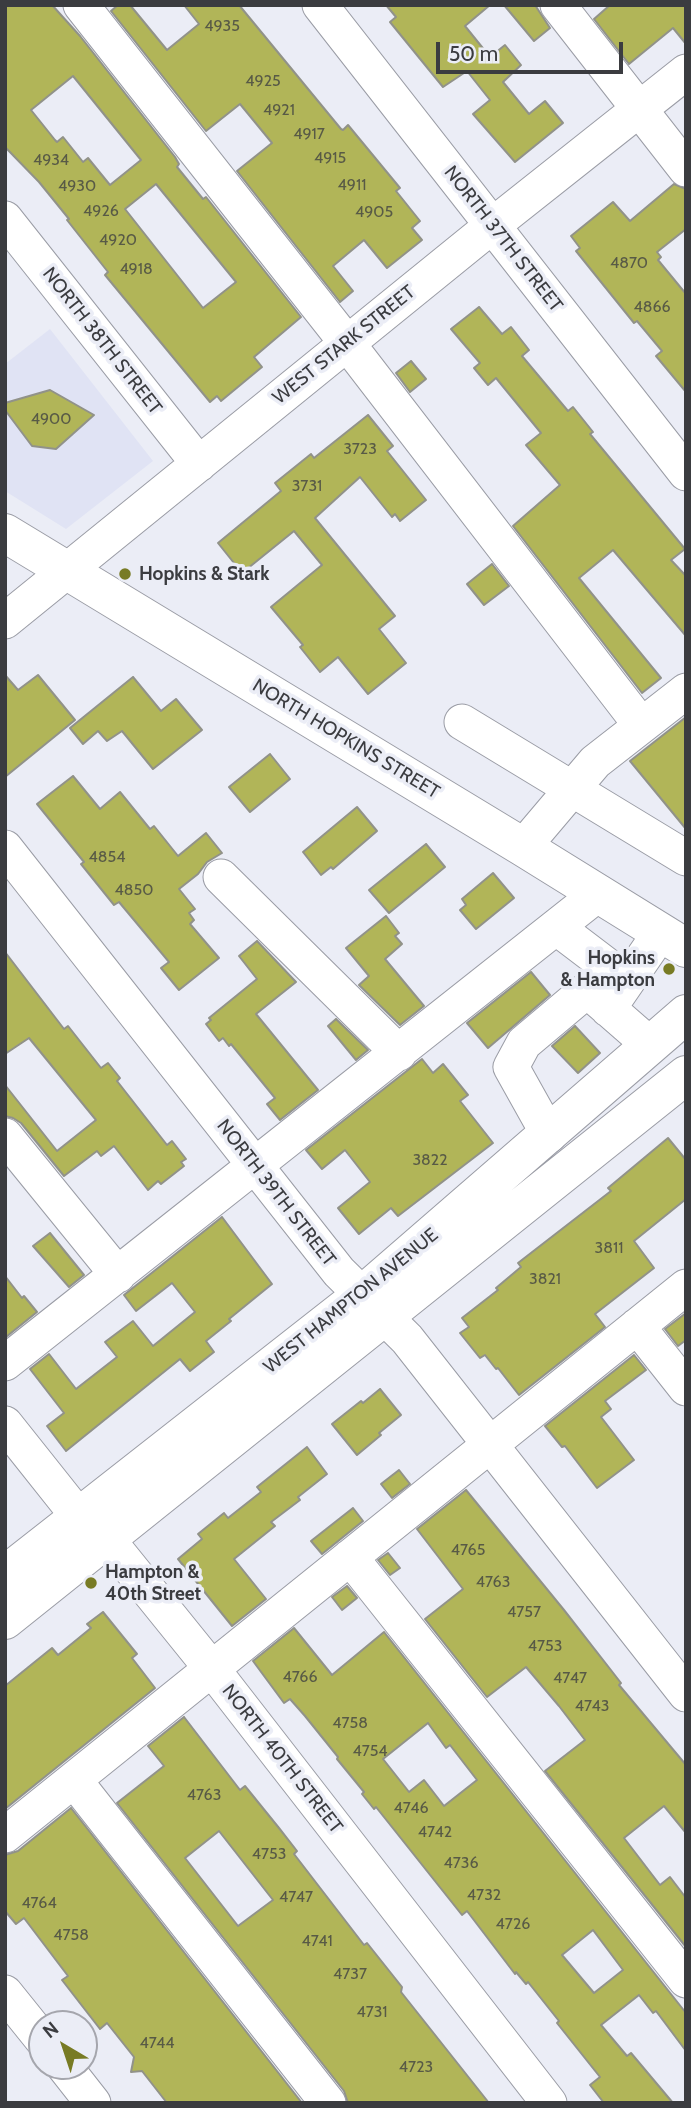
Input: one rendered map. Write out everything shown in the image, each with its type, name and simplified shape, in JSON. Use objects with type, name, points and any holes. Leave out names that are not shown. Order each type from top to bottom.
[{"type":"main road","name":"NORTH HOPKINS STREET","points":[[5,533],[523,846],[673,940]]},
{"type":"main road","name":"WEST HAMPTON AVENUE","points":[[373,1306],[549,1135],[686,1014]]},
{"type":"main road","name":"WEST HAMPTON AVENUE","points":[[5,1620],[93,1528],[373,1306],[682,1086]]},
{"type":"main road","name":"WEST HAMPTON AVENUE","points":[[5,1575],[93,1528]]},
{"type":"street","points":[[81,5],[347,343],[631,712]]},
{"type":"street","name":"NORTH 37TH STREET","points":[[320,5],[686,473]]},
{"type":"street","points":[[558,5],[686,169]]},
{"type":"street","name":"WEST STARK STREET","points":[[5,621],[686,72]]},
{"type":"street","name":"NORTH 38TH STREET","points":[[5,219],[199,464]]},
{"type":"street","points":[[523,846],[595,762],[686,691]]},
{"type":"street","points":[[462,722],[686,858]]},
{"type":"street","name":"NORTH 39TH STREET","points":[[5,848],[339,1272],[407,1339],[686,1693]]},
{"type":"street","points":[[221,877],[399,1053]]},
{"type":"street","points":[[5,1363],[598,894]]},
{"type":"street","points":[[556,928],[618,995],[650,1045]]},
{"type":"street","points":[[618,995],[673,940]]},
{"type":"street","points":[[549,1135],[510,1067],[524,1043],[587,990],[618,995]]},
{"type":"street","points":[[5,1136],[118,1275]]},
{"type":"street","points":[[5,1835],[686,1287]]},
{"type":"street","points":[[638,1326],[686,1388]]},
{"type":"street","name":"NORTH 40TH STREET","points":[[5,1424],[212,1669],[550,2103]]},
{"type":"street","points":[[350,1558],[686,1980]]},
{"type":"street","points":[[74,1780],[328,2103]]},
{"type":"street","points":[[5,1993],[28,2022]]},
{"type":"street","points":[[75,2080],[93,2103]]},
{"type":"shaded area","points":[[50,329],[153,461],[66,529],[5,491],[5,364]]},
{"type":"building","points":[[5,5],[52,5],[80,36],[175,157],[179,164],[177,167],[203,199],[206,197],[301,317],[254,357],[262,367],[221,401],[217,396],[210,402],[105,275],[108,272],[67,220],[69,219],[39,182],[5,147]],"holes":[[[73,76],[141,160],[110,185],[88,158],[83,162],[63,137],[57,142],[31,110]],[[156,184],[236,282],[203,308],[125,209]]]},
{"type":"building","points":[[118,5],[130,5],[167,50],[199,24],[184,5],[239,5],[341,129],[348,125],[400,188],[396,191],[420,221],[412,228],[422,240],[387,268],[364,240],[333,266],[353,291],[340,302],[237,171],[272,143],[240,104],[206,131],[111,11]]},
{"type":"building","points":[[386,5],[490,5],[465,26],[490,57],[505,45],[521,65],[503,82],[529,114],[545,101],[563,123],[515,162],[473,114],[490,100],[467,71],[443,87],[390,22],[396,17]]},
{"type":"building","points":[[504,5],[535,5],[550,28],[534,41]]},
{"type":"building","points":[[610,5],[686,5],[686,44],[673,28],[629,64],[594,19]]},
{"type":"building","points":[[674,184],[686,189],[686,229],[657,252],[661,257],[658,260],[686,294],[686,392],[656,356],[662,351],[637,321],[634,323],[576,251],[580,248],[571,236],[613,202],[630,221]]},
{"type":"building","points":[[479,307],[502,334],[511,327],[529,350],[522,356],[568,411],[573,407],[593,432],[590,434],[685,549],[671,560],[686,576],[686,636],[613,550],[579,578],[661,678],[642,693],[513,526],[560,485],[526,445],[541,433],[496,378],[488,385],[474,368],[480,363],[451,329]]},
{"type":"building","points":[[411,361],[426,379],[410,392],[396,373]]},
{"type":"building","points":[[50,390],[94,415],[56,449],[32,446],[5,410],[5,403]]},
{"type":"building","points":[[368,415],[393,446],[387,451],[426,500],[400,521],[395,514],[392,517],[360,477],[315,518],[395,616],[379,629],[406,663],[368,694],[338,657],[320,672],[300,647],[303,645],[271,607],[322,565],[294,531],[242,573],[218,543],[281,491],[275,483],[311,454],[314,458]]},
{"type":"building","points":[[492,564],[509,586],[484,605],[467,584]]},
{"type":"building","points":[[5,675],[18,690],[38,675],[75,720],[5,777]]},
{"type":"building","points":[[133,677],[161,711],[176,699],[202,730],[153,769],[122,731],[107,741],[98,731],[83,744],[70,728]]},
{"type":"building","points":[[686,717],[686,829],[630,761]]},
{"type":"building","points":[[270,754],[290,779],[250,812],[229,787]]},
{"type":"building","points":[[73,776],[100,809],[120,792],[150,829],[154,826],[178,856],[206,833],[222,853],[207,862],[198,874],[179,889],[195,909],[189,913],[194,920],[190,924],[219,958],[179,990],[161,968],[169,962],[119,902],[114,905],[81,864],[84,862],[37,804]]},
{"type":"building","points":[[357,807],[377,831],[333,869],[331,867],[321,875],[303,852]]},
{"type":"building","points":[[426,844],[445,867],[389,913],[369,890]]},
{"type":"building","points":[[493,873],[514,898],[476,929],[460,910],[466,905],[462,899]]},
{"type":"building","points":[[386,916],[399,933],[395,936],[402,944],[385,959],[424,1006],[400,1025],[359,985],[369,976],[346,948]]},
{"type":"building","points":[[257,941],[296,982],[256,1014],[318,1090],[280,1120],[267,1104],[275,1098],[231,1044],[229,1046],[223,1038],[219,1041],[206,1024],[211,1020],[209,1018],[257,979],[239,956]]},
{"type":"building","points":[[5,952],[64,1029],[68,1026],[101,1068],[108,1063],[120,1078],[117,1081],[167,1145],[172,1141],[186,1159],[181,1162],[184,1166],[161,1184],[158,1181],[148,1190],[114,1146],[101,1156],[97,1151],[64,1176],[21,1123],[5,1116],[5,1085],[57,1151],[96,1120],[29,1038],[5,1054]]},
{"type":"building","points":[[531,972],[550,995],[488,1048],[467,1023]]},
{"type":"building","points":[[336,1019],[368,1050],[356,1060],[328,1026]]},
{"type":"building","points":[[575,1026],[600,1053],[578,1073],[552,1046]]},
{"type":"building","points":[[422,1059],[433,1073],[443,1064],[468,1095],[460,1101],[493,1143],[398,1216],[391,1208],[359,1234],[338,1208],[370,1182],[345,1150],[322,1169],[306,1150]]},
{"type":"building","points":[[668,1138],[686,1160],[686,1199],[634,1241],[654,1268],[595,1314],[605,1327],[519,1395],[498,1368],[496,1369],[485,1355],[480,1358],[460,1333],[469,1327],[462,1318],[498,1290],[496,1288],[521,1267],[518,1263],[611,1191],[608,1188]]},
{"type":"building","points":[[222,1217],[272,1284],[206,1341],[214,1352],[190,1371],[180,1359],[66,1451],[47,1426],[64,1413],[30,1369],[49,1354],[76,1389],[117,1357],[105,1342],[133,1321],[153,1346],[195,1312],[172,1283],[136,1311],[124,1295]]},
{"type":"building","points":[[50,1233],[84,1275],[69,1287],[33,1246]]},
{"type":"building","points":[[5,1276],[37,1312],[6,1337]]},
{"type":"building","points":[[686,1313],[686,1340],[678,1346],[665,1329]]},
{"type":"building","points":[[634,1355],[646,1370],[605,1401],[611,1409],[601,1417],[634,1460],[597,1488],[565,1446],[562,1447],[545,1426]]},
{"type":"building","points":[[380,1389],[401,1415],[357,1455],[332,1424]]},
{"type":"building","points":[[307,1447],[327,1474],[298,1497],[300,1500],[271,1522],[275,1526],[234,1559],[266,1599],[232,1626],[178,1559],[202,1539],[198,1534],[224,1513],[228,1518],[261,1492],[257,1487]]},
{"type":"building","points":[[399,1470],[410,1484],[392,1498],[381,1484]]},
{"type":"building","points":[[466,1490],[564,1610],[621,1683],[619,1685],[686,1765],[686,1833],[664,1806],[624,1838],[660,1885],[670,1877],[686,1898],[686,1947],[545,1771],[585,1740],[559,1706],[526,1667],[487,1697],[425,1619],[463,1589],[417,1529]]},
{"type":"building","points":[[353,1508],[363,1521],[322,1554],[311,1541]]},
{"type":"building","points":[[388,1553],[400,1568],[390,1575],[378,1560]]},
{"type":"building","points":[[347,1586],[357,1598],[342,1610],[332,1597]]},
{"type":"building","points":[[103,1612],[137,1654],[132,1658],[155,1688],[5,1809],[5,1686],[52,1648],[58,1655],[91,1628],[87,1624]]},
{"type":"building","points":[[294,1628],[332,1675],[384,1632],[686,2013],[686,2051],[656,2011],[653,2013],[639,1995],[601,2025],[627,2056],[631,2053],[673,2103],[604,2103],[590,2085],[600,2077],[557,2023],[559,2021],[528,1982],[526,1984],[516,1972],[515,1974],[467,1911],[462,1915],[376,1807],[374,1809],[362,1794],[364,1792],[305,1716],[290,1699],[284,1703],[253,1661]],"holes":[[[428,1723],[446,1748],[450,1745],[477,1780],[444,1806],[424,1780],[409,1792],[383,1759]],[[593,1930],[623,1970],[594,1993],[562,1955]]]},
{"type":"building","points":[[184,1717],[240,1790],[245,1786],[279,1828],[297,1851],[294,1854],[364,1945],[367,1943],[402,1987],[401,1992],[489,2103],[348,2103],[344,2091],[117,1803],[164,1766],[148,1746]],"holes":[[[219,1831],[273,1900],[238,1926],[185,1858]]]},
{"type":"building","points":[[71,1808],[302,2103],[167,2103],[142,2071],[131,2072],[134,2057],[107,2023],[100,2029],[98,2026],[98,2010],[85,2010],[62,1980],[68,1976],[24,1918],[16,1924],[5,1911],[5,1855],[18,1851]]},
{"type":"place","name":"Hopkins & Stark","points":[[125,574]]},
{"type":"place","name":"Hopkins & Hampton","points":[[669,969]]},
{"type":"place","name":"Hampton & 40th Street","points":[[91,1583]]}]
